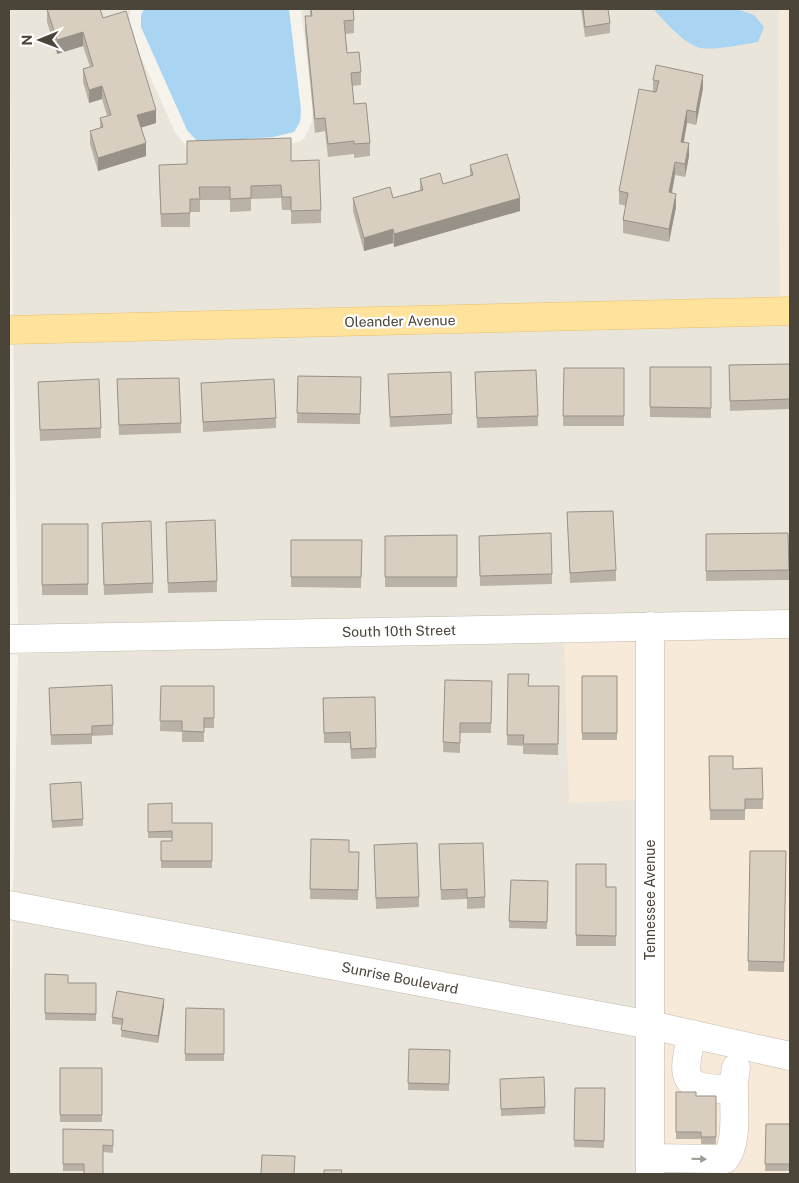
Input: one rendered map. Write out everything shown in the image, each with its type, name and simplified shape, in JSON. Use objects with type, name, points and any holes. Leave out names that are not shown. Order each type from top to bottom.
[{"type":"main road","name":"Oleander Avenue","points":[[9,330],[790,311]]},
{"type":"street","name":"South 10th Street","points":[[9,639],[790,624]]},
{"type":"street","name":"Tennessee Avenue","points":[[650,626],[650,1166]]},
{"type":"street","name":"Sunrise Boulevard","points":[[9,905],[650,1024],[790,1056]]},
{"type":"street","points":[[692,1034],[686,1060],[686,1073],[691,1083],[706,1088],[726,1089],[734,1081]]},
{"type":"street","points":[[650,1166],[725,1159],[730,1153],[733,1142],[734,1081],[740,1045]]},
{"type":"shaded area","points":[[9,9],[130,9],[129,31],[176,134],[191,151],[277,147],[301,141],[305,137],[312,122],[313,109],[301,9],[653,9],[680,35],[754,15],[737,9],[779,9],[780,300],[13,318]]},
{"type":"shaded area","points":[[779,9],[790,9],[790,300],[780,300]]},
{"type":"shaded area","points":[[790,322],[790,613],[18,627],[13,341]]},
{"type":"shaded area","points":[[790,635],[790,1045],[662,1016],[663,637]]},
{"type":"shaded area","points":[[637,637],[637,800],[569,803],[564,639]]},
{"type":"shaded area","points":[[564,639],[637,800],[637,1011],[13,894],[18,654]]},
{"type":"shaded area","points":[[13,917],[637,1034],[636,1174],[9,1174]]},
{"type":"shaded area","points":[[662,1039],[790,1068],[790,1174],[662,1174]]},
{"type":"water","points":[[144,9],[289,9],[301,110],[300,122],[294,132],[273,137],[198,142],[187,130],[141,27],[141,15]]},
{"type":"water","points":[[653,9],[737,9],[754,15],[764,27],[758,42],[710,49],[702,48],[685,40]]},
{"type":"building","points":[[47,9],[100,9],[103,18],[126,11],[156,110],[137,115],[146,143],[98,158],[90,131],[103,127],[100,118],[111,115],[102,86],[89,90],[83,69],[93,66],[83,32],[57,40]]},
{"type":"building","points":[[311,9],[353,9],[354,20],[344,21],[347,53],[359,52],[361,72],[351,73],[354,104],[366,103],[370,143],[354,144],[354,141],[328,144],[325,118],[315,119],[305,16],[312,16]]},
{"type":"building","points":[[583,9],[608,9],[610,23],[585,27]]},
{"type":"building","points":[[656,65],[703,75],[696,112],[687,110],[681,142],[689,143],[685,164],[675,162],[669,192],[676,194],[669,229],[623,220],[628,193],[619,191],[639,89],[656,92],[659,81],[653,80]]},
{"type":"building","points":[[291,138],[291,161],[319,160],[321,210],[291,211],[291,197],[282,197],[281,185],[251,186],[251,198],[230,199],[230,187],[199,187],[200,199],[190,199],[190,213],[161,214],[159,165],[187,164],[187,141]]},
{"type":"building","points":[[507,154],[520,198],[394,234],[393,229],[364,238],[353,198],[390,187],[393,198],[423,190],[420,179],[440,173],[443,184],[473,175],[470,165]]},
{"type":"building","points":[[790,364],[790,399],[730,401],[729,365]]},
{"type":"building","points":[[650,367],[711,367],[711,408],[650,407]]},
{"type":"building","points":[[564,368],[624,368],[624,416],[563,416]]},
{"type":"building","points":[[536,370],[538,416],[477,418],[475,372]]},
{"type":"building","points":[[451,372],[452,414],[390,417],[388,374]]},
{"type":"building","points":[[298,376],[361,377],[360,414],[297,413]]},
{"type":"building","points":[[179,378],[181,423],[119,425],[117,379]]},
{"type":"building","points":[[99,379],[101,428],[40,430],[38,382]]},
{"type":"building","points":[[274,379],[276,418],[203,422],[201,383]]},
{"type":"building","points":[[613,511],[616,570],[570,573],[567,512]]},
{"type":"building","points":[[215,520],[217,581],[168,583],[166,522]]},
{"type":"building","points":[[151,521],[153,583],[104,585],[102,523]]},
{"type":"building","points":[[42,524],[88,524],[88,584],[42,585]]},
{"type":"building","points":[[551,533],[552,574],[480,576],[479,536]]},
{"type":"building","points":[[788,533],[789,570],[706,571],[706,534]]},
{"type":"building","points":[[457,535],[457,577],[385,577],[385,536]]},
{"type":"building","points":[[291,540],[362,540],[361,577],[291,577]]},
{"type":"building","points":[[508,674],[529,674],[528,686],[559,686],[558,744],[523,744],[524,735],[507,735]]},
{"type":"building","points":[[582,676],[617,676],[617,733],[582,733]]},
{"type":"building","points":[[445,680],[492,681],[491,723],[460,723],[460,743],[443,742]]},
{"type":"building","points":[[112,685],[113,725],[92,726],[92,734],[51,735],[49,688]]},
{"type":"building","points":[[161,686],[214,686],[214,718],[204,718],[204,732],[182,731],[182,721],[160,721]]},
{"type":"building","points":[[375,697],[376,748],[351,749],[350,732],[324,733],[323,698]]},
{"type":"building","points":[[709,756],[733,756],[733,769],[762,768],[763,799],[745,799],[745,810],[710,810]]},
{"type":"building","points":[[81,782],[83,819],[52,821],[50,784]]},
{"type":"building","points":[[172,803],[172,823],[212,823],[212,861],[161,861],[161,841],[172,841],[172,831],[148,832],[148,804]]},
{"type":"building","points":[[311,839],[349,840],[349,852],[359,852],[358,890],[310,889]]},
{"type":"building","points":[[417,843],[419,897],[376,898],[374,845]]},
{"type":"building","points":[[483,843],[485,897],[467,898],[467,889],[441,890],[439,844]]},
{"type":"building","points":[[750,851],[786,851],[784,962],[748,961]]},
{"type":"building","points":[[576,864],[606,864],[606,887],[616,887],[616,936],[576,935]]},
{"type":"building","points":[[511,880],[548,881],[547,922],[509,921]]},
{"type":"building","points":[[45,974],[68,975],[68,983],[96,983],[96,1014],[45,1013]]},
{"type":"building","points":[[117,991],[164,999],[158,1036],[121,1030],[123,1019],[112,1017]]},
{"type":"building","points":[[186,1008],[224,1009],[224,1054],[185,1054]]},
{"type":"building","points":[[409,1049],[450,1050],[449,1084],[408,1083]]},
{"type":"building","points":[[60,1068],[102,1068],[102,1115],[60,1115]]},
{"type":"building","points":[[544,1077],[545,1107],[501,1109],[500,1079]]},
{"type":"building","points":[[575,1088],[605,1088],[604,1141],[574,1140]]},
{"type":"building","points":[[676,1092],[696,1092],[696,1096],[716,1096],[716,1137],[701,1137],[701,1132],[676,1132]]},
{"type":"building","points":[[766,1124],[790,1124],[790,1164],[765,1164]]},
{"type":"building","points":[[63,1129],[113,1130],[113,1146],[103,1145],[103,1174],[84,1174],[84,1164],[63,1164]]},
{"type":"building","points":[[262,1155],[295,1156],[294,1174],[261,1174]]},
{"type":"building","points":[[324,1170],[342,1170],[341,1174],[324,1174]]}]
